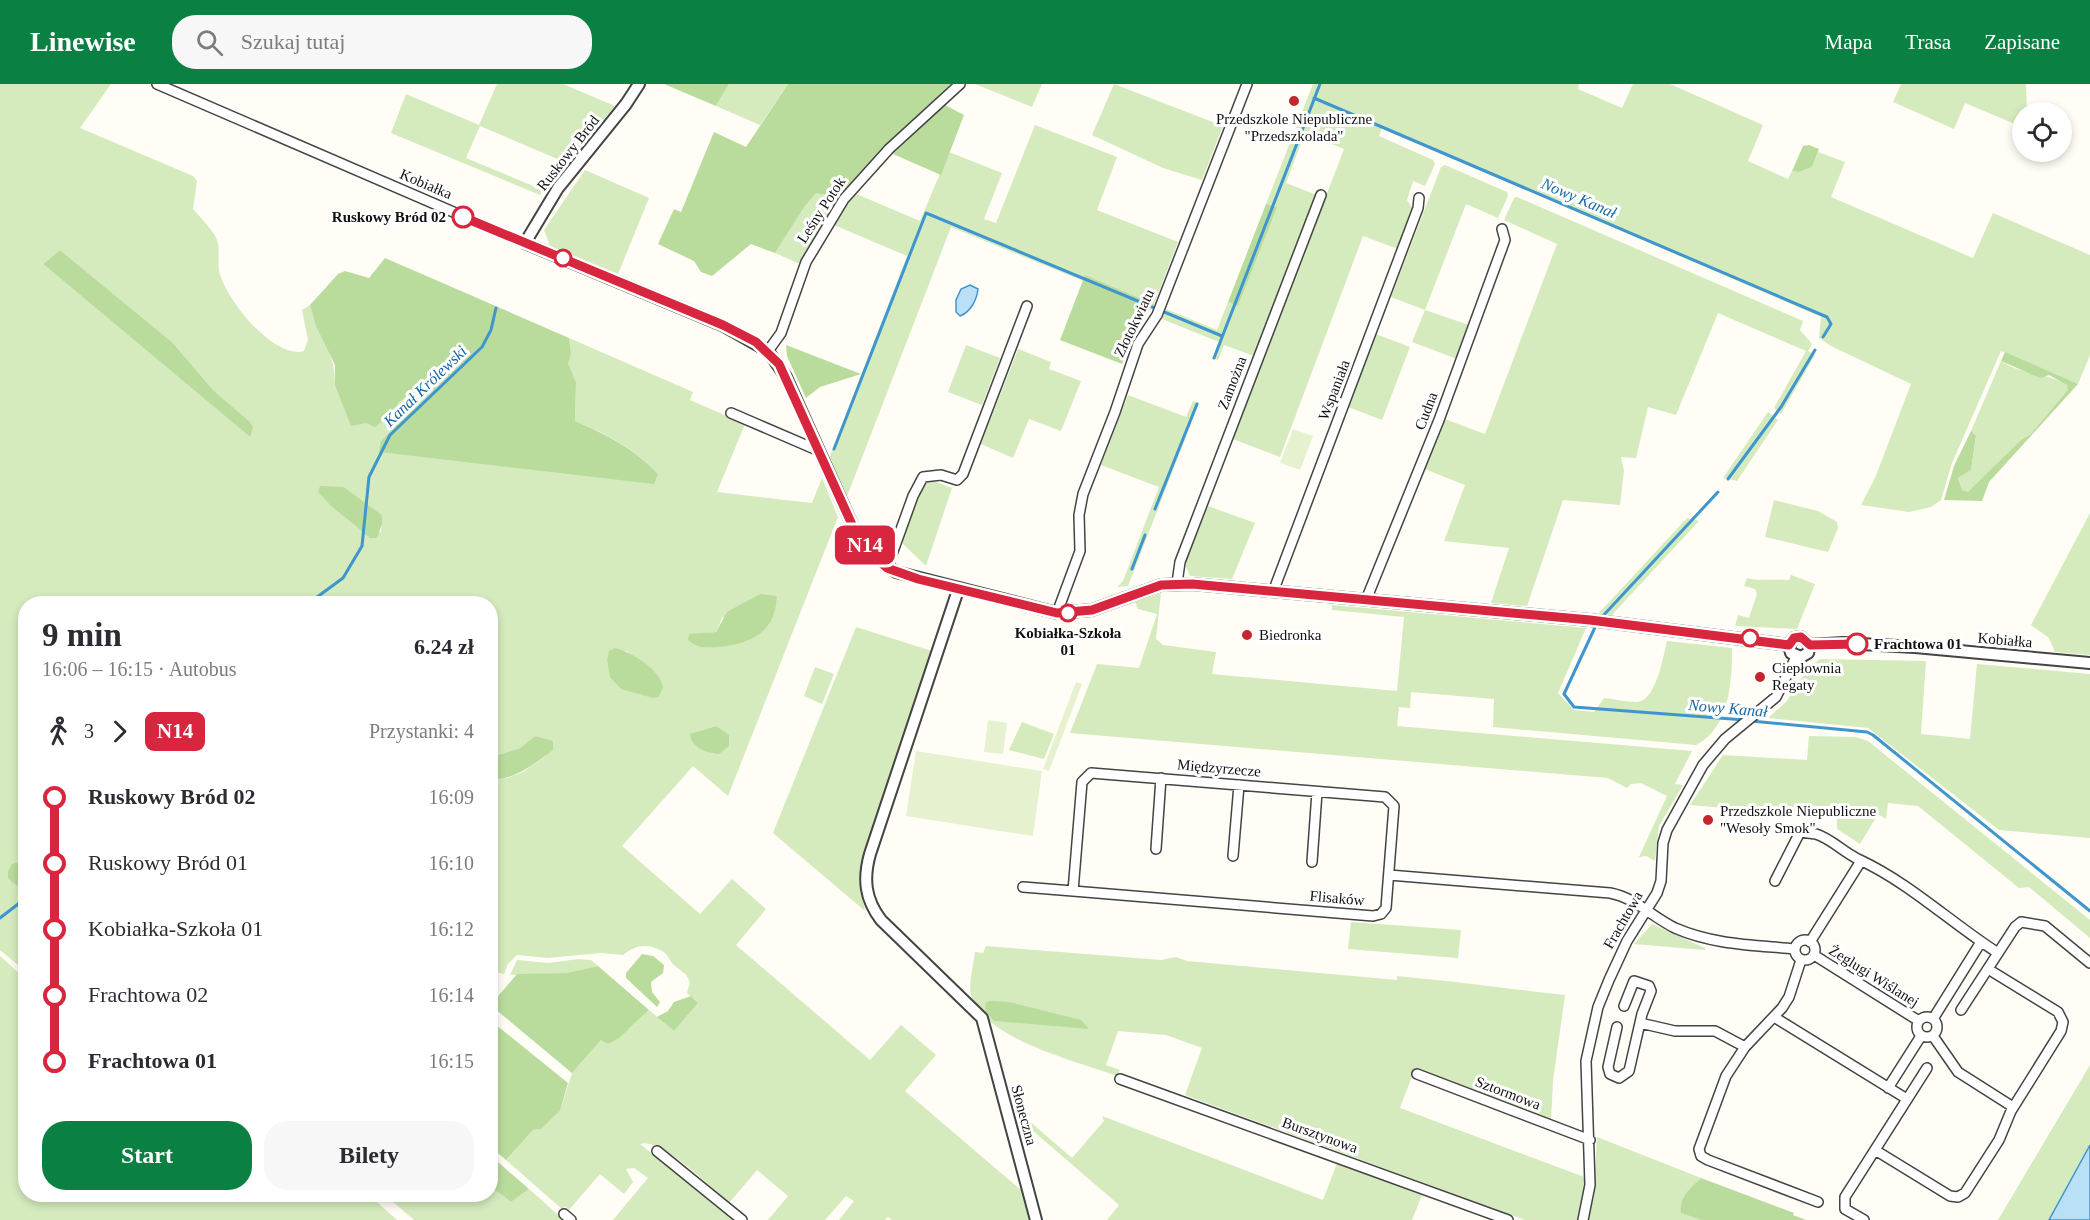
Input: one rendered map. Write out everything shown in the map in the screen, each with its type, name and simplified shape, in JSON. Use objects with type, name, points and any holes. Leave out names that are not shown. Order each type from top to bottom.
[{"type":"street","name":"Kobiałka","points":[[157,84],[525,243],[723,325],[768,351],[786,377],[817,450],[857,534],[868,551],[887,568],[905,575],[1057,613],[1092,610],[1149,588],[1177,583],[1606,621],[1789,645]]},
{"type":"street","name":"Ruskowy Bród","points":[[525,243],[558,188],[626,104],[639,84]]},
{"type":"street","name":"Leśny Potok","points":[[768,351],[781,333],[806,262],[854,186],[960,84]]},
{"type":"street","name":"Złotokwiatu","points":[[1057,613],[1080,551],[1078,515],[1083,494],[1138,344],[1159,310],[1247,84]]},
{"type":"street","name":"Zamożna","points":[[1177,583],[1180,562],[1321,195]]},
{"type":"street","name":"Wspaniała","points":[[1273,592],[1414,219],[1419,198]]},
{"type":"street","name":"Cudna","points":[[1366,600],[1439,420],[1505,240],[1502,230]]},
{"type":"street","points":[[887,568],[913,496],[923,477],[941,475],[957,480],[963,474],[1027,306]]},
{"type":"street","points":[[731,413],[817,450]]},
{"type":"street","name":"Słoneczna","points":[[958,590],[870,854],[866,884],[870,904],[881,920],[982,1018],[1036,1220]]},
{"type":"street","points":[[1801,637],[1810,645],[1805,656],[1796,657],[1791,653],[1789,645],[1794,638],[1801,637]]},
{"type":"street","name":"Kobiałka","points":[[1810,645],[1843,643],[1915,647],[2090,663]]},
{"type":"street","name":"Frachtowa","points":[[1583,1220],[1590,1195],[1585,1074],[1598,1007],[1619,955],[1661,881],[1663,843],[1667,830],[1703,765],[1730,735],[1779,693],[1796,657]]},
{"type":"street","name":"Międzyrzecze","points":[[1073,891],[1084,779],[1095,773],[1384,797],[1392,802],[1395,810],[1389,875]]},
{"type":"street","points":[[1156,849],[1161,778]]},
{"type":"street","points":[[1233,856],[1239,785]]},
{"type":"street","points":[[1312,862],[1317,792]]},
{"type":"street","points":[[1775,881],[1800,832],[1822,836],[1861,861],[1869,862],[1901,882],[1946,913],[1956,926],[1998,953]]},
{"type":"street","points":[[1810,942],[1861,861]]},
{"type":"street","points":[[1389,875],[1610,893],[1630,899],[1673,927],[1709,941],[1795,949],[1796,955],[1801,960],[1789,997],[1774,1017],[1745,1047],[1726,1076],[1700,1145],[1701,1156],[1818,1202]]},
{"type":"street","name":"Flisaków","points":[[1023,887],[1373,916],[1381,914],[1386,908],[1389,875]]},
{"type":"street","points":[[1962,1010],[2018,923],[2034,922],[2045,926],[2090,963]]},
{"type":"street","name":"Żeglugi Wiślanej","points":[[1795,949],[1801,941],[1810,942],[1815,948],[1814,955],[1807,960],[1801,960]]},
{"type":"street","name":"Żeglugi Wiślanej","points":[[1933,1018],[1981,942]]},
{"type":"street","name":"Żeglugi Wiślanej","points":[[1814,955],[1919,1021]]},
{"type":"street","points":[[1875,1150],[1950,1196],[1958,1197],[1965,1193],[1999,1140],[2013,1107],[2061,1031],[2063,1022],[2058,1012],[1988,969]]},
{"type":"street","points":[[1617,1027],[1608,1067],[1610,1074],[1619,1078],[1629,1071],[1640,1023],[1651,991],[1649,986],[1634,981],[1624,1006]]},
{"type":"street","points":[[1774,1017],[1906,1099]]},
{"type":"street","name":"Żeglugi Wiślanej","points":[[1921,1036],[1917,1029],[1919,1021],[1923,1018],[1933,1018]]},
{"type":"street","name":"Żeglugi Wiślanej","points":[[1933,1018],[1938,1029],[1933,1036]]},
{"type":"street","points":[[1640,1023],[1675,1031],[1714,1031],[1745,1047]]},
{"type":"street","points":[[1888,1088],[1921,1036],[1933,1036],[1958,1072],[2013,1107]]},
{"type":"street","points":[[1864,1220],[1848,1212],[1844,1201],[1927,1068]]},
{"type":"street","name":"Sztormowa","points":[[1417,1074],[1589,1137]]},
{"type":"street","name":"Bursztynowa","points":[[1120,1079],[1508,1220]]},
{"type":"street","points":[[657,1151],[742,1220]]},
{"type":"green space","points":[[0,84],[111,84],[80,128],[193,176],[197,181],[193,209],[214,234],[219,248],[219,270],[223,282],[230,296],[252,324],[265,337],[279,346],[292,351],[304,351],[308,340],[302,310],[310,305],[332,362],[335,385],[398,403],[411,393],[417,394],[419,401],[381,441],[658,474],[620,443],[575,421],[576,382],[567,364],[571,353],[569,338],[693,392],[690,400],[745,424],[717,492],[812,503],[822,478],[838,517],[728,796],[693,766],[622,846],[700,914],[732,879],[766,909],[736,945],[870,1060],[901,1025],[936,1055],[905,1091],[1022,1191],[1029,1220],[892,1220],[888,1217],[885,1220],[839,1220],[854,1201],[846,1196],[825,1220],[768,1220],[788,1196],[757,1170],[729,1203],[673,1156],[649,1144],[640,1144],[734,1220],[613,1220],[648,1178],[634,1168],[626,1169],[633,1182],[624,1194],[600,1174],[569,1210],[565,1206],[562,1209],[506,1160],[533,1130],[541,1129],[560,1111],[572,1073],[602,1039],[629,1029],[649,1010],[674,1031],[698,1003],[687,993],[690,983],[686,975],[664,952],[646,946],[637,947],[623,955],[601,953],[548,958],[517,955],[508,964],[504,974],[498,973],[498,779],[508,778],[523,772],[547,755],[535,736],[520,748],[498,755],[498,596],[18,596],[18,862],[12,864],[8,879],[18,887],[18,965],[0,950]],"holes":[[[60,250],[173,343],[213,390],[249,421],[250,437],[43,264]],[[344,487],[382,515],[381,532],[361,531],[332,507]],[[777,596],[775,610],[763,630],[753,637],[730,645],[705,648],[709,632],[716,632],[722,618]],[[626,651],[641,662],[642,695],[618,685],[612,677],[607,660]],[[716,726],[713,754],[696,746],[697,732]]]},
{"type":"green space","points":[[497,84],[563,84],[615,106],[567,163],[480,126],[466,158],[543,190],[540,195],[391,133],[406,94],[479,125]]},
{"type":"green space","points":[[664,84],[729,84],[716,106]]},
{"type":"green space","points":[[729,84],[788,84],[760,125],[716,106]]},
{"type":"green space","points":[[788,84],[951,84],[883,149],[839,198],[816,193],[775,253],[751,244],[712,276],[701,272],[694,261],[658,244],[674,209],[681,212],[714,132],[746,147]]},
{"type":"green space","points":[[975,84],[1042,84],[1032,107]]},
{"type":"green space","points":[[1114,84],[1223,126],[1202,180],[1163,168],[1092,135]]},
{"type":"green space","points":[[1313,84],[1579,84],[1578,89],[1622,108],[1633,84],[1670,84],[1763,125],[1748,161],[1788,179],[1792,171],[1799,172],[1812,167],[1818,152],[1845,162],[1831,197],[1973,258],[1993,213],[2090,255],[2090,355],[2078,384],[2001,351],[1952,463],[1941,500],[1931,507],[1909,512],[1861,505],[1875,478],[1911,384],[1819,338],[1821,317],[1382,128],[1379,136],[1433,160],[1435,164],[1425,186],[1413,181],[1407,200],[1413,209],[1398,249],[1363,236],[1280,457],[1233,439],[1344,149],[1305,133],[1286,183],[1317,195],[1254,356],[1224,345],[1218,360],[1213,358],[1219,342],[1162,319],[1166,309],[1217,330],[1228,302],[1238,306],[1276,207],[1266,204]]},
{"type":"green space","points":[[1901,84],[2026,84],[2027,102],[2012,102],[2012,123],[1965,103],[1954,129],[1893,102]]},
{"type":"green space","points":[[945,105],[964,115],[941,175],[893,154]]},
{"type":"green space","points":[[1035,125],[1117,157],[1097,210],[1178,242],[1154,304],[1085,275],[1083,281],[951,227],[846,499],[828,461],[907,256],[834,225],[854,193],[920,221],[949,152],[1002,173],[984,219],[996,223]]},
{"type":"green space","points":[[1809,145],[1819,149],[1812,167],[1799,172],[1792,171],[1803,146]]},
{"type":"green space","points":[[1445,165],[1507,192],[1508,196],[1498,218],[1466,204],[1425,310],[1391,297],[1441,167]]},
{"type":"green space","points":[[585,170],[649,198],[618,274],[550,246],[544,230]]},
{"type":"green space","points":[[816,193],[839,198],[800,264],[775,253]]},
{"type":"green space","points":[[1517,197],[1803,321],[1800,330],[1812,344],[1808,351],[1815,355],[1781,414],[1774,408],[1806,351],[1718,313],[1676,415],[1648,407],[1636,458],[1621,457],[1624,471],[1620,505],[1563,500],[1527,606],[1491,603],[1509,548],[1444,541],[1465,485],[1422,468],[1442,418],[1485,434],[1557,244],[1504,220],[1514,198]]},
{"type":"green space","points":[[1266,204],[1277,207],[1238,306],[1228,302]]},
{"type":"green space","points":[[60,250],[173,343],[213,390],[249,421],[253,427],[250,437],[43,264]]},
{"type":"green space","points":[[385,258],[569,338],[571,353],[568,364],[576,382],[575,421],[630,449],[658,474],[654,484],[379,452],[381,441],[419,401],[417,394],[411,393],[398,403],[397,409],[375,427],[366,423],[351,426],[335,385],[335,365],[316,326],[310,305],[338,274],[345,271],[369,278]]},
{"type":"green space","points":[[1085,275],[1154,304],[1133,335],[1122,364],[1060,340]]},
{"type":"green space","points":[[1425,310],[1469,325],[1457,359],[1412,342]]},
{"type":"green space","points":[[1376,334],[1410,347],[1382,420],[1348,407]]},
{"type":"green space","points":[[786,345],[861,374],[820,387],[806,398],[787,356]]},
{"type":"green space","points":[[966,345],[1000,358],[982,405],[948,392]]},
{"type":"green space","points":[[1018,349],[1051,362],[1049,369],[1081,381],[1061,431],[1029,419],[1013,458],[981,444]]},
{"type":"green space","points":[[2005,352],[2078,384],[1989,482],[1982,501],[1944,500],[1954,466],[1971,431],[1976,436],[1971,470],[1958,478],[1962,490],[1968,492],[2022,439],[2031,434],[2068,390],[2067,385],[2049,375],[2040,378],[2001,361]]},
{"type":"green space","points":[[2001,361],[2008,366],[2059,381],[2067,385],[2069,390],[2031,434],[2022,439],[1968,493],[1962,490],[1958,478],[1971,470],[1976,437],[1971,431]]},
{"type":"green space","points":[[1128,395],[1186,417],[1193,401],[1199,403],[1128,586],[1117,587],[1123,581],[1159,487],[1101,465]]},
{"type":"green space","points":[[1768,412],[1778,420],[1737,481],[1723,478]]},
{"type":"green space","points":[[1293,429],[1313,436],[1300,470],[1280,463]]},
{"type":"green space","points":[[928,479],[952,488],[926,566],[903,544],[903,536],[910,509],[918,492]]},
{"type":"green space","points":[[320,486],[344,487],[382,515],[382,524],[377,538],[370,538],[332,507],[318,492]]},
{"type":"green space","points":[[1774,500],[1818,511],[1837,522],[1838,528],[1828,552],[1765,537]]},
{"type":"green space","points":[[1208,506],[1255,523],[1232,579],[1190,576],[1185,564]]},
{"type":"green space","points":[[2090,513],[2090,655],[2055,652],[2049,638],[2031,625]]},
{"type":"green space","points":[[1687,518],[1699,521],[1611,616],[1598,614]]},
{"type":"green space","points":[[1791,575],[1815,584],[1797,629],[1735,626],[1738,615],[1749,618],[1757,594],[1755,589],[1744,586],[1747,578],[1789,580]]},
{"type":"green space","points":[[1161,593],[1156,639],[1163,645],[1216,652],[1212,674],[1397,691],[1404,617],[1332,610],[1332,605],[1586,628],[1558,693],[1574,710],[1594,712],[1604,698],[1633,702],[1644,700],[1658,677],[1667,641],[1732,648],[1730,689],[1722,716],[1716,727],[1696,745],[1493,727],[1494,699],[1411,692],[1410,708],[1399,707],[1397,726],[1692,751],[1675,784],[1683,785],[1659,826],[1655,861],[1646,856],[1639,857],[1667,796],[1641,783],[1631,784],[1627,788],[1608,778],[1070,733],[1097,664],[1139,668],[1157,614],[1138,609],[1135,602]]},
{"type":"green space","points":[[760,594],[777,596],[772,619],[760,634],[741,643],[710,648],[695,645],[688,640],[689,634],[716,632],[727,612]]},
{"type":"green space","points":[[856,627],[932,651],[864,860],[859,880],[865,911],[773,833]]},
{"type":"green space","points":[[615,648],[629,653],[651,668],[661,680],[663,687],[659,697],[653,698],[621,689],[610,677],[607,660],[609,651]]},
{"type":"green space","points":[[1820,659],[1926,661],[1921,734],[1970,739],[1977,664],[2090,674],[2090,838],[1999,830],[1868,728],[1768,718],[1786,702],[1809,667]]},
{"type":"green space","points":[[815,667],[834,674],[822,704],[804,696]]},
{"type":"green space","points":[[1076,682],[1082,684],[1049,771],[1043,769]]},
{"type":"green space","points":[[988,720],[1007,723],[1003,754],[984,752]]},
{"type":"green space","points":[[1022,722],[1054,734],[1044,759],[1009,750]]},
{"type":"green space","points":[[716,726],[729,735],[729,746],[719,754],[704,751],[696,746],[690,734]]},
{"type":"green space","points":[[535,736],[553,741],[553,750],[541,759],[511,776],[498,779],[498,755],[520,748]]},
{"type":"green space","points":[[1809,736],[1856,737],[1868,741],[2090,920],[2090,938],[2029,887],[2019,888],[1918,806],[1888,803],[1886,819],[1878,814],[1860,844],[1837,829],[1837,818],[1690,805],[1723,755],[1807,760]]},
{"type":"green space","points":[[916,751],[1042,771],[1033,836],[906,816]]},
{"type":"green space","points":[[18,862],[18,887],[8,879],[8,871],[12,864]]},
{"type":"green space","points":[[1351,922],[1461,930],[1458,958],[1348,949]]},
{"type":"green space","points":[[1652,924],[1705,948],[1705,950],[1634,944]]},
{"type":"green space","points":[[986,946],[1161,960],[1176,957],[1187,961],[1397,980],[1397,976],[1565,995],[1553,1081],[1551,1120],[1415,1068],[1400,1108],[1587,1178],[1581,1220],[1525,1220],[1185,1095],[1202,1048],[1166,1035],[1118,1031],[1106,1065],[1120,1070],[1117,1076],[1036,1048],[996,1026],[981,1013],[972,998],[970,982],[975,952],[983,953]]},
{"type":"green space","points":[[642,954],[653,956],[664,965],[663,973],[651,982],[652,992],[660,1002],[657,1007],[626,978],[626,973]]},
{"type":"green space","points":[[0,956],[18,972],[18,1202],[377,1202],[397,1220],[0,1220]]},
{"type":"green space","points":[[578,959],[591,960],[598,966],[566,973],[510,975],[517,960],[549,963]]},
{"type":"green space","points":[[598,966],[649,1010],[619,1038],[608,1044],[601,1040],[572,1073],[498,1011],[498,996],[517,974],[566,973]]},
{"type":"green space","points":[[691,996],[698,1003],[674,1031],[657,1017],[668,1011],[674,1002]]},
{"type":"green space","points":[[986,1002],[1009,1002],[1081,1020],[1089,1029],[994,1021],[985,1010]]},
{"type":"green space","points":[[498,1026],[568,1083],[560,1111],[541,1129],[533,1130],[506,1160],[498,1153]]},
{"type":"green space","points":[[2090,1065],[2090,1145],[2049,1220],[1998,1220]]},
{"type":"green space","points":[[1019,1112],[1072,1158],[1104,1121],[1102,1116],[1323,1200],[1337,1163],[1422,1195],[1412,1220],[1107,1220],[1119,1205],[1018,1118]]},
{"type":"green space","points":[[1597,1137],[1701,1178],[1689,1189],[1682,1213],[1701,1220],[1587,1220],[1594,1197]]},
{"type":"green space","points":[[498,1162],[529,1189],[511,1202],[498,1192]]},
{"type":"green space","points":[[1701,1178],[1794,1213],[1793,1215],[1806,1220],[1701,1220],[1681,1213],[1682,1202],[1689,1189]]},
{"type":"green space","points":[[529,1189],[564,1220],[414,1220],[393,1202],[498,1202],[498,1192],[511,1202]]},
{"type":"water","points":[[970,285],[978,289],[976,297],[973,305],[960,316],[956,312],[956,300],[961,289]]},
{"type":"water","points":[[2090,1145],[2090,1220],[2049,1220]]},
{"type":"waterway","points":[[1214,358],[1320,84]]},
{"type":"waterway","name":"Nowy Kanał","points":[[1314,98],[1827,317],[1831,324],[1823,337]]},
{"type":"waterway","points":[[834,449],[926,213],[1222,336]]},
{"type":"waterway","name":"Kanał Królewski","points":[[319,596],[343,578],[362,546],[369,477],[390,435],[482,347],[491,330],[496,308]]},
{"type":"waterway","name":"Nowy Kanał","points":[[1728,479],[1781,407],[1815,350]]},
{"type":"waterway","points":[[1155,509],[1197,404]]},
{"type":"waterway","name":"Nowy Kanał","points":[[1601,618],[1718,492]]},
{"type":"waterway","points":[[1132,569],[1145,535]]},
{"type":"waterway","name":"Nowy Kanał","points":[[1597,623],[1564,694],[1574,707],[1745,720]]},
{"type":"waterway","name":"Nowy Kanał","points":[[1751,721],[1867,732],[1873,735],[2090,911]]},
{"type":"waterway","name":"Kanał Królewski","points":[[0,918],[18,904]]},
{"type":"bus line","name":"N14","points":[[463,217],[723,325],[762,346],[783,370],[854,529],[868,551],[880,563],[905,575],[1057,613],[1092,610],[1149,588],[1177,583],[1590,620],[1789,645],[1797,637],[1805,638],[1810,645],[1857,644]]},
{"type":"place","name":"Przedszkole Niepubliczne \"Przedszkolada\"","points":[[1294,101]]},
{"type":"place","name":"Ruskowy Bród 02","points":[[463,217]]},
{"type":"place","name":"Kobiałka-Szkoła 01","points":[[1068,613]]},
{"type":"place","name":"Biedronka","points":[[1247,635]]},
{"type":"place","name":"Frachtowa 01","points":[[1857,644]]},
{"type":"place","name":"Ciepłownia Regaty","points":[[1760,677]]},
{"type":"place","name":"Przedszkole Niepubliczne \"Wesoły Smok\"","points":[[1708,820]]}]
